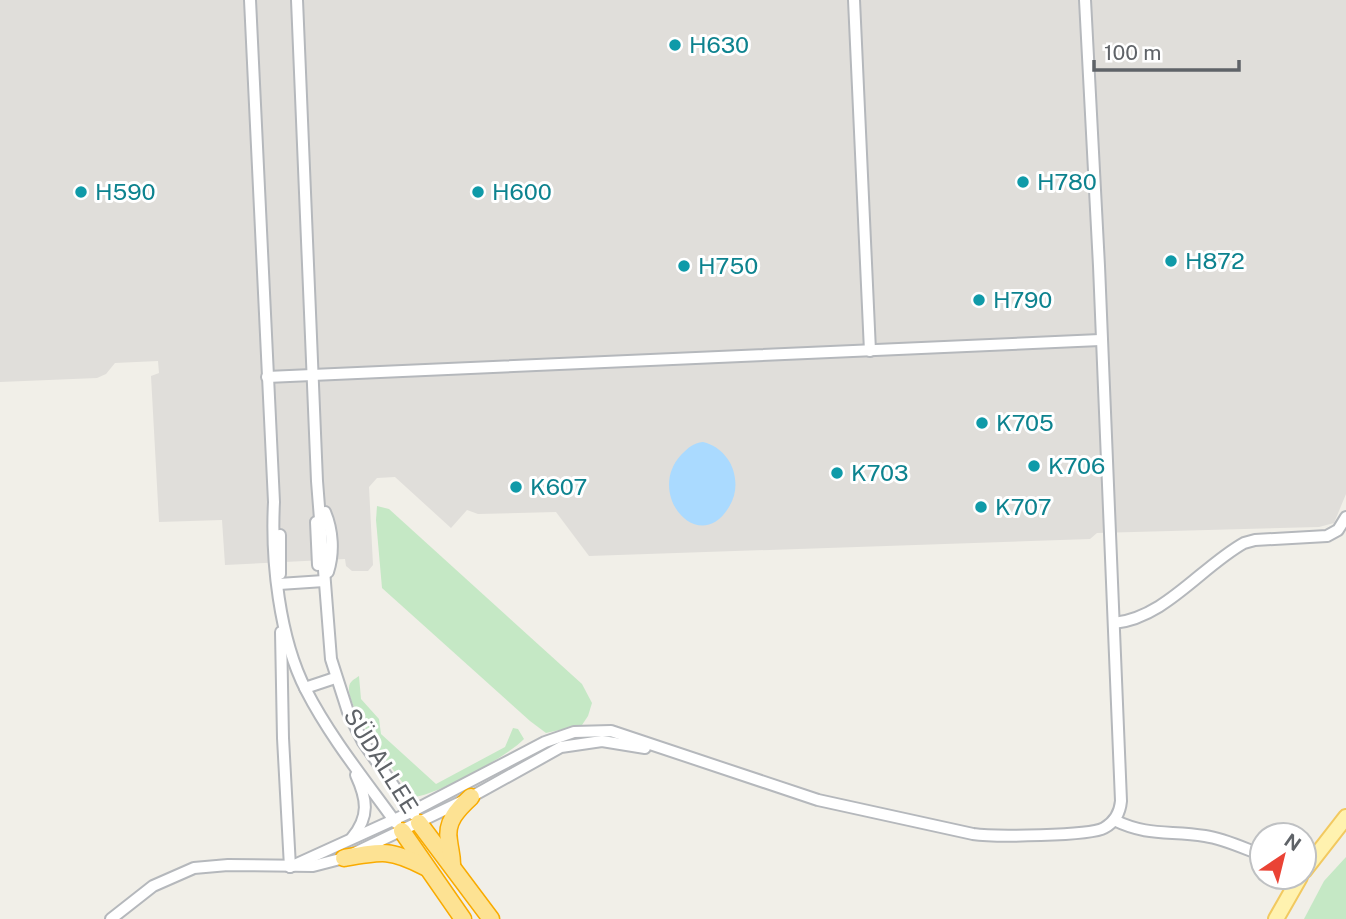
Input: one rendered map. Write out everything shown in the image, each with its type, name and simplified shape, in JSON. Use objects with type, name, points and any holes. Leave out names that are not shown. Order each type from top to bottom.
[{"type":"highway","points":[[452,867],[447,831],[452,819],[471,797]]},
{"type":"highway","name":"SÜDALLEE","points":[[415,817],[491,919]]},
{"type":"highway","name":"SÜDALLEE","points":[[397,825],[463,919]]},
{"type":"highway","points":[[344,858],[370,853],[394,853],[429,869]]},
{"type":"main road","points":[[1318,850],[1346,817]]},
{"type":"main road","points":[[1276,919],[1287,891]]},
{"type":"street","name":"SÜDALLEE","points":[[250,0],[281,608],[290,867]]},
{"type":"street","name":"SÜDALLEE","points":[[297,0],[319,500],[330,646],[335,678],[348,712],[363,742],[415,817]]},
{"type":"street","points":[[854,0],[870,351]]},
{"type":"street","points":[[415,817],[545,742],[574,732],[611,731],[682,757],[818,800],[973,834],[997,836],[1089,832],[1105,827],[1114,820],[1121,801],[1085,0]]},
{"type":"street","points":[[268,377],[1100,340]]},
{"type":"street","points":[[1114,623],[1148,613],[1244,543],[1327,536],[1338,530],[1346,517]]},
{"type":"street","points":[[279,584],[324,581]]},
{"type":"street","name":"SÜDALLEE","points":[[281,608],[288,642],[305,688],[397,825]]},
{"type":"street","points":[[305,688],[335,678]]},
{"type":"street","points":[[290,867],[349,841],[471,797],[550,752],[573,744],[602,741],[682,757]]},
{"type":"street","points":[[349,841],[362,823],[367,807],[364,793],[347,754],[363,742]]},
{"type":"street","points":[[1114,820],[1146,832],[1205,836],[1248,850]]},
{"type":"street","points":[[111,919],[153,886],[194,868],[228,865],[313,866],[344,858],[397,825]]},
{"type":"shaded area","points":[[0,0],[1346,0],[1346,494],[1334,523],[1319,527],[1097,533],[1090,539],[589,556],[556,512],[478,514],[467,510],[451,528],[395,477],[377,478],[369,487],[373,565],[368,571],[352,571],[346,566],[345,559],[225,565],[222,520],[159,522],[151,376],[159,373],[158,361],[115,363],[106,374],[97,378],[0,382]]},
{"type":"green space","points":[[377,506],[389,509],[582,684],[592,703],[582,725],[546,733],[382,588]]},
{"type":"green space","points":[[359,676],[361,699],[379,719],[381,734],[436,784],[505,747],[513,728],[518,729],[524,739],[472,774],[425,795],[414,797],[375,744],[356,712],[349,686]]},
{"type":"green space","points":[[1346,857],[1346,919],[1304,919],[1324,881]]},
{"type":"water","points":[[703,442],[713,446],[728,459],[735,478],[729,507],[717,521],[704,525],[691,523],[680,514],[672,502],[669,487],[671,470],[681,455],[696,443]]},
{"type":"place","name":"H630","points":[[675,45]]},
{"type":"place","name":"H780","points":[[1023,182]]},
{"type":"place","name":"H590","points":[[81,192]]},
{"type":"place","name":"H600","points":[[478,192]]},
{"type":"place","name":"H872","points":[[1171,261]]},
{"type":"place","name":"H750","points":[[684,266]]},
{"type":"place","name":"H790","points":[[979,300]]},
{"type":"place","name":"K705","points":[[982,423]]},
{"type":"place","name":"K706","points":[[1034,466]]},
{"type":"place","name":"K703","points":[[837,473]]},
{"type":"place","name":"K607","points":[[516,487]]},
{"type":"place","name":"K707","points":[[981,507]]}]
